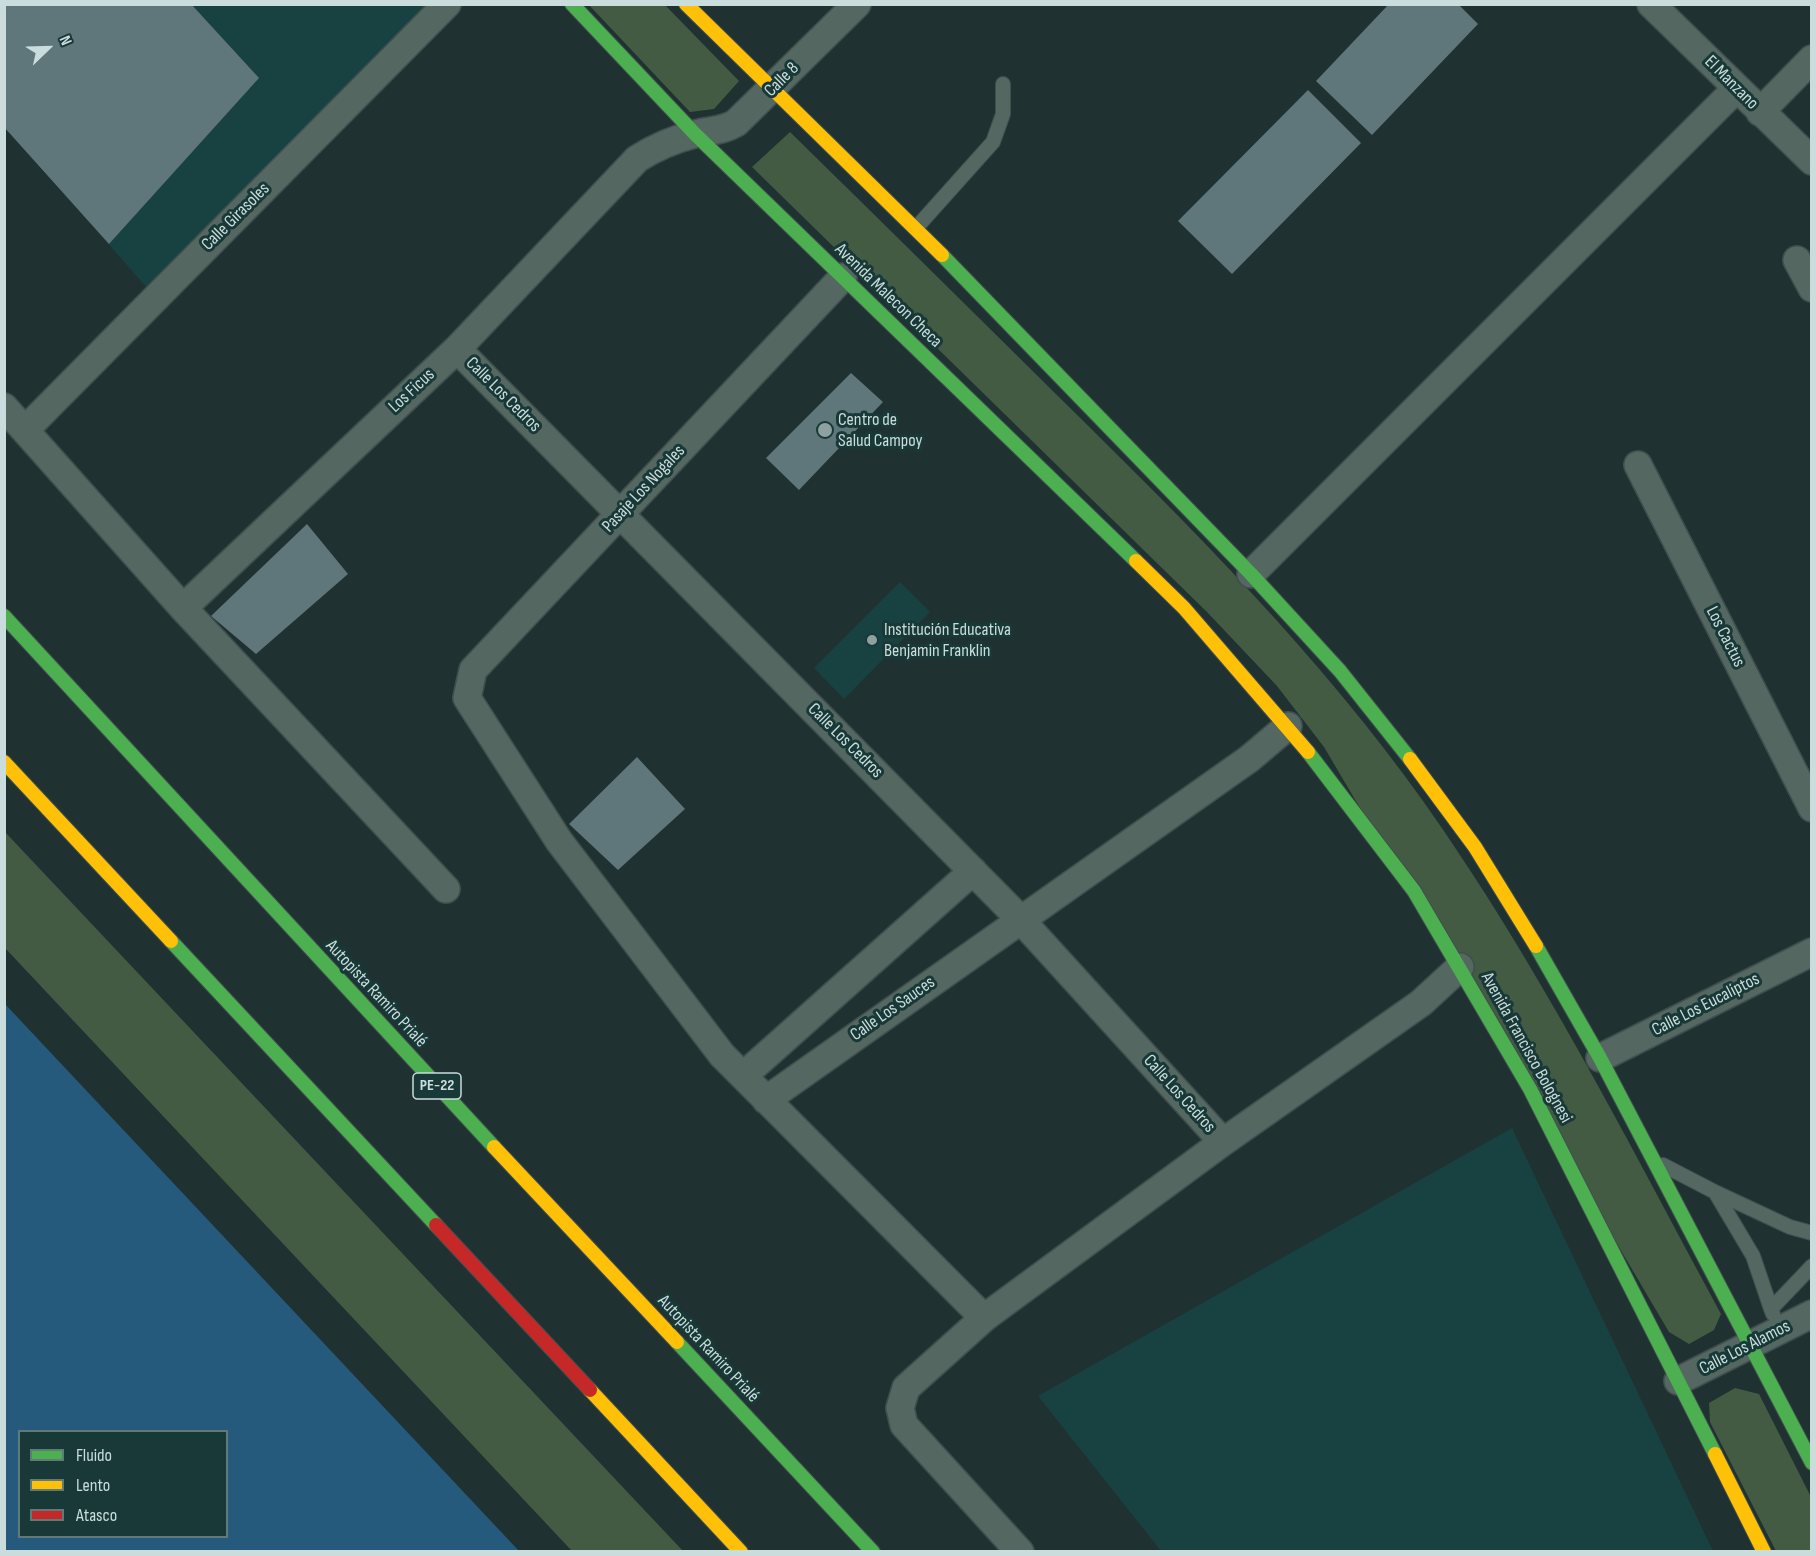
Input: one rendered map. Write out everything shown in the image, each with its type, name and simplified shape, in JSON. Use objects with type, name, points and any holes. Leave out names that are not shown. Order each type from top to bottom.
[{"type":"main road","name":"Avenida Malecon Checa","points":[[572,4],[695,134],[1184,608]]},
{"type":"main road","points":[[686,4],[771,90],[916,228],[1251,574],[1340,671],[1401,747],[1475,847],[1536,946],[1600,1058],[1812,1463]]},
{"type":"main road","name":"Avenida Francisco Bolognesi","points":[[1184,608],[1288,726],[1414,891],[1530,1089],[1764,1551]]},
{"type":"main road","name":"Autopista Ramiro Prialé","points":[[4,616],[361,1005],[873,1551]]},
{"type":"main road","points":[[4,762],[741,1551]]},
{"type":"street","name":"Calle Girasoles","points":[[26,429],[447,4]]},
{"type":"street","name":"Calle 8","points":[[695,134],[726,129],[736,123],[857,4]]},
{"type":"street","name":"El Manzano","points":[[1652,4],[1760,112],[1812,160]]},
{"type":"street","points":[[1760,112],[1812,59]]},
{"type":"street","points":[[1251,574],[1737,88]]},
{"type":"street","name":"Los Ficus","points":[[183,608],[457,349],[637,159],[649,151],[695,134]]},
{"type":"street","points":[[1797,260],[1812,288]]},
{"type":"street","name":"Pasaje Los Nogales","points":[[743,1076],[722,1055],[559,841],[467,698],[472,670],[843,278]]},
{"type":"street","name":"Calle Los Cedros","points":[[457,349],[974,871],[1223,1142]]},
{"type":"street","points":[[4,407],[183,608],[446,889]]},
{"type":"street","name":"Los Cactus","points":[[1638,465],[1812,808]]},
{"type":"street","name":"Calle Los Sauces","points":[[766,1100],[1249,759],[1288,726]]},
{"type":"street","points":[[974,871],[743,1076],[984,1318]]},
{"type":"street","name":"Calle Los Eucaliptos","points":[[1600,1058],[1812,952]]},
{"type":"street","points":[[1020,1551],[904,1425],[900,1408],[906,1388],[984,1318],[1223,1142],[1421,1004],[1460,967]]},
{"type":"street","name":"Calle Los Alamos","points":[[1678,1381],[1750,1345],[1776,1319],[1812,1314]]},
{"type":"lane","points":[[916,228],[993,142],[1003,114],[1003,84]]},
{"type":"lane","points":[[1652,1159],[1715,1192],[1791,1227],[1812,1233]]},
{"type":"lane","points":[[1715,1192],[1753,1256],[1776,1319]]},
{"type":"lane","points":[[1776,1319],[1812,1266]]},
{"type":"shaded area","points":[[4,5],[426,5],[149,290],[5,127]]},
{"type":"shaded area","name":"Institución Educativa Benjamin Franklin","points":[[900,582],[930,612],[844,699],[814,668]]},
{"type":"shaded area","points":[[1512,1128],[1713,1551],[1161,1551],[1038,1396]]},
{"type":"green space","points":[[589,5],[665,5],[739,81],[714,109],[690,112]]},
{"type":"green space","points":[[790,132],[1208,547],[1254,595],[1342,695],[1383,747],[1465,862],[1580,1053],[1721,1314],[1714,1330],[1689,1344],[1669,1332],[1324,747],[1277,686],[1207,612],[752,167]]},
{"type":"green space","points":[[5,832],[683,1551],[572,1551],[5,948]]},
{"type":"green space","points":[[1735,1388],[1759,1394],[1811,1497],[1811,1551],[1776,1551],[1710,1422],[1709,1403]]},
{"type":"water","points":[[5,1004],[519,1551],[5,1551]]},
{"type":"building","points":[[4,4],[191,4],[259,78],[109,244],[4,127]]},
{"type":"building","points":[[1389,4],[1458,4],[1478,24],[1372,135],[1316,81]]},
{"type":"building","points":[[1308,90],[1361,143],[1232,274],[1178,221]]},
{"type":"building","name":"Centro de Salud Campoy","points":[[851,373],[883,402],[799,490],[766,458]]},
{"type":"building","points":[[307,524],[348,574],[256,654],[211,616]]},
{"type":"building","points":[[637,757],[685,809],[618,870],[569,824]]},
{"type":"traffic: fast","points":[[572,4],[695,134],[1136,561]]},
{"type":"traffic: fast","points":[[942,255],[1251,574],[1340,671],[1410,759]]},
{"type":"traffic: fast","points":[[4,616],[494,1147]]},
{"type":"traffic: fast","points":[[1308,752],[1414,891],[1530,1089],[1715,1454]]},
{"type":"traffic: fast","points":[[171,941],[436,1225]]},
{"type":"traffic: fast","points":[[1536,946],[1600,1058],[1812,1463]]},
{"type":"traffic: fast","points":[[677,1342],[873,1552]]},
{"type":"traffic: slow","points":[[686,4],[942,255]]},
{"type":"traffic: slow","points":[[1136,561],[1184,608],[1308,752]]},
{"type":"traffic: slow","points":[[1410,759],[1475,847],[1536,946]]},
{"type":"traffic: slow","points":[[4,762],[171,941]]},
{"type":"traffic: slow","points":[[494,1147],[677,1342]]},
{"type":"traffic: slow","points":[[590,1390],[741,1552]]},
{"type":"traffic: slow","points":[[1715,1454],[1764,1552]]},
{"type":"traffic: jam","points":[[436,1225],[590,1390]]},
{"type":"place","name":"Centro de Salud Campoy","points":[[825,430]]},
{"type":"place","name":"Institución Educativa Benjamin Franklin","points":[[872,640]]}]
